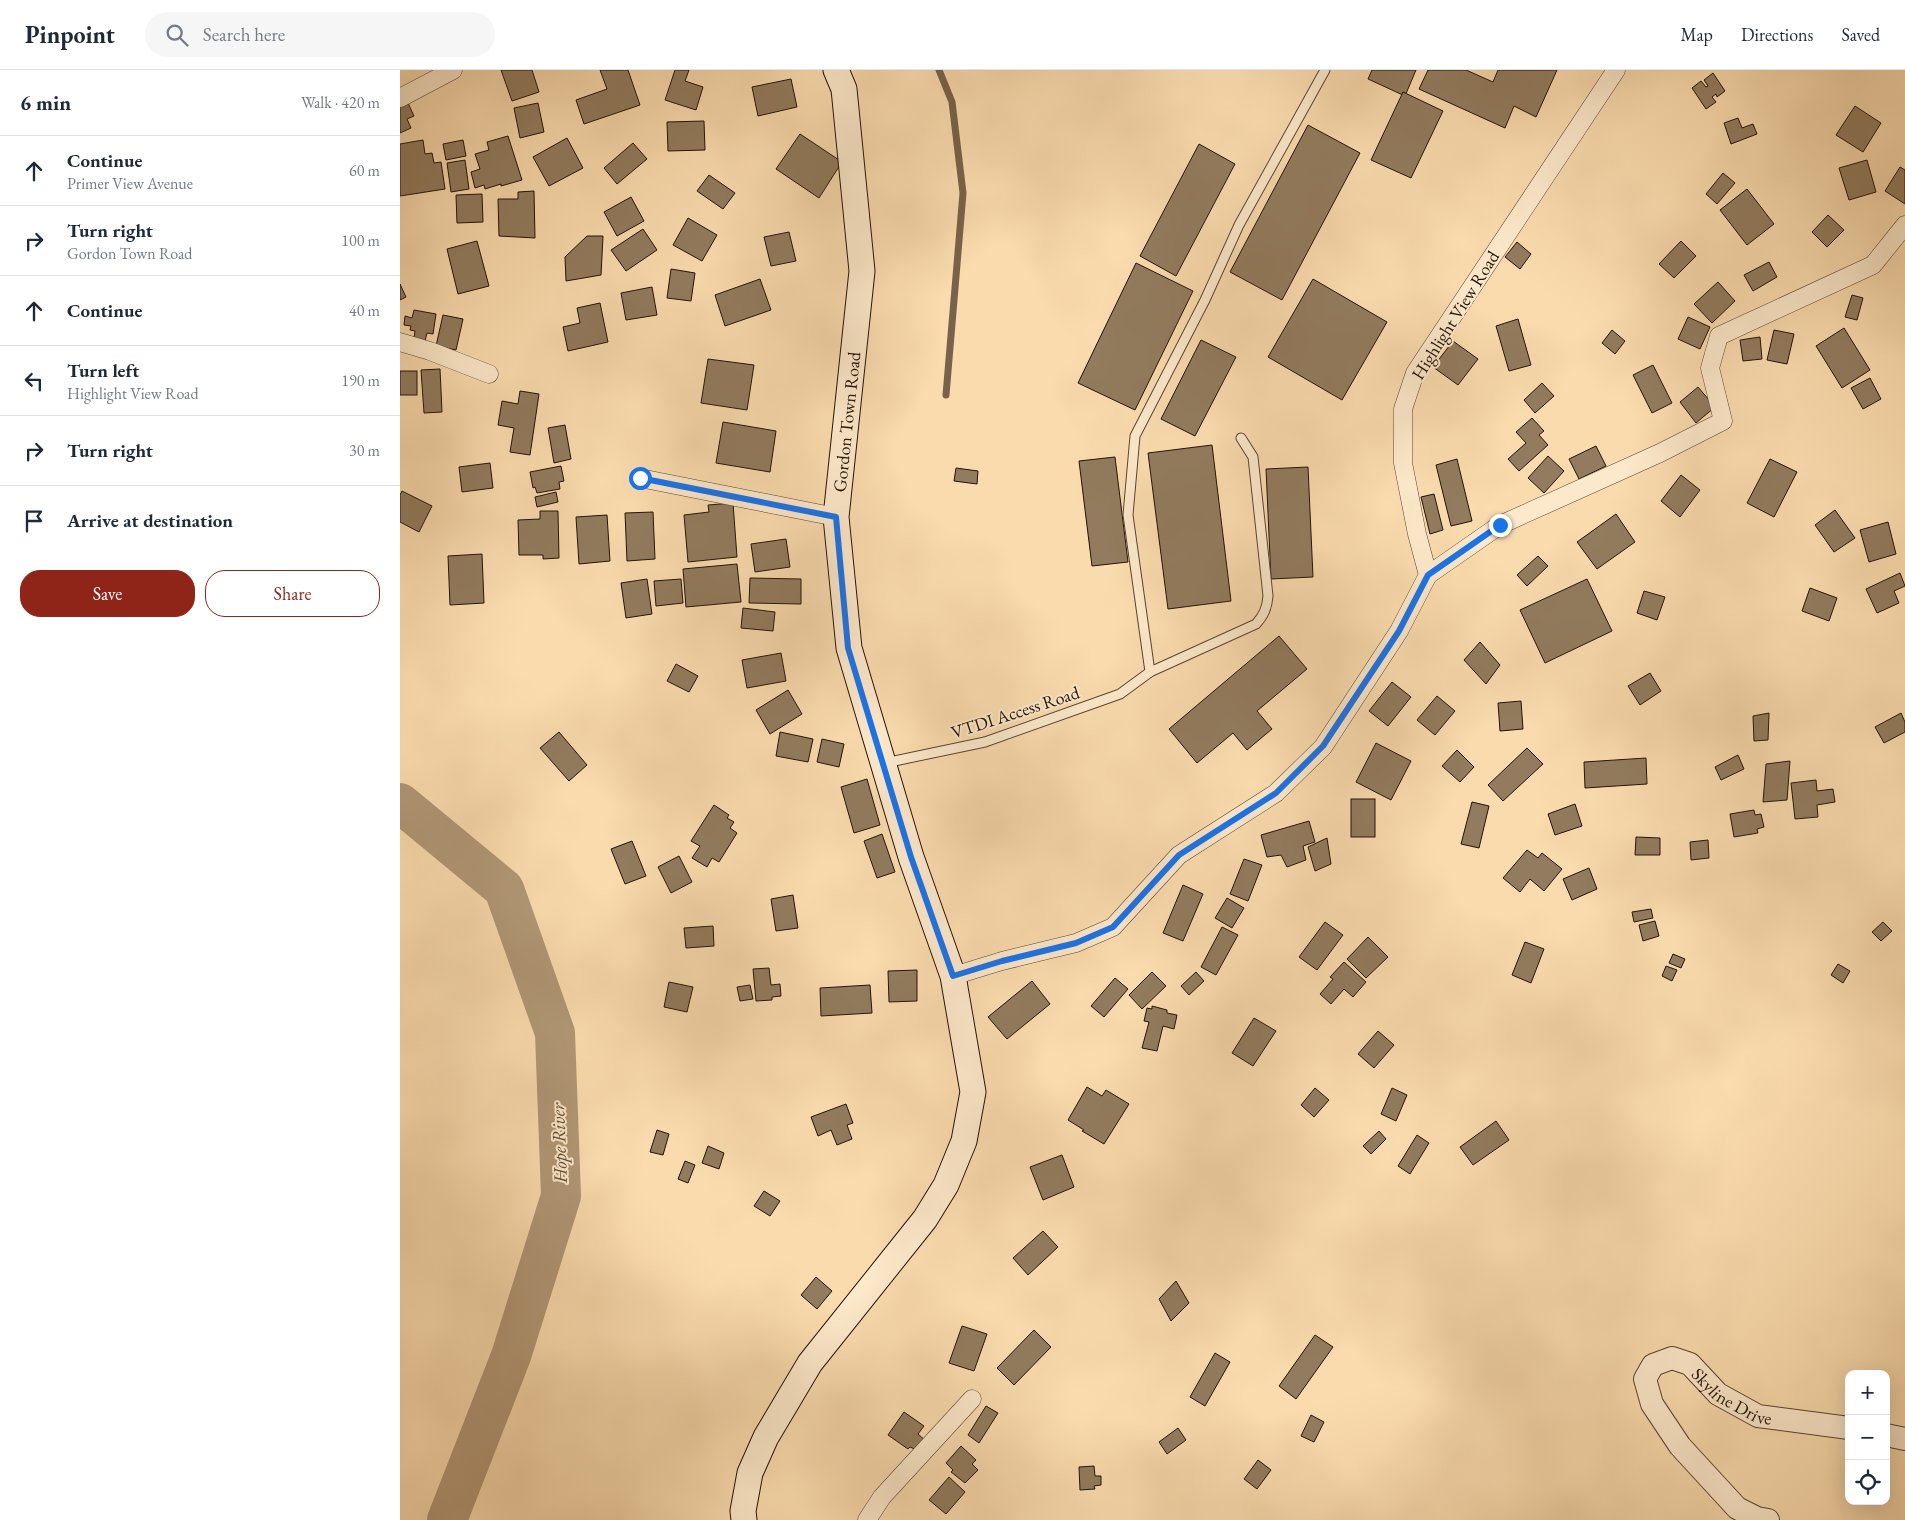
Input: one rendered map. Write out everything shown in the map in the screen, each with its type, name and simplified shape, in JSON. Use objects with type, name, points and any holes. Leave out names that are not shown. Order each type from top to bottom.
[{"type":"main road","name":"Gordon Town Road","points":[[744,1520],[743,1511],[750,1474],[766,1437],[810,1364],[925,1219],[946,1185],[964,1141],[973,1092],[953,976],[911,857],[848,648],[836,517],[862,271],[844,89],[836,70]]},
{"type":"street","points":[[400,98],[453,70]]},
{"type":"street","name":"Highlight View Road","points":[[1428,575],[1417,534],[1403,463],[1403,409],[1415,373],[1616,70]]},
{"type":"street","points":[[953,976],[1002,961],[1076,943],[1113,927],[1179,855],[1276,793],[1323,746],[1399,631],[1428,575],[1500,525],[1660,452],[1723,420],[1710,368],[1719,336],[1873,265],[1905,225]]},
{"type":"street","points":[[400,342],[430,351],[489,374]]},
{"type":"street","points":[[640,478],[836,517]]},
{"type":"street","name":"Skyline Drive","points":[[1768,1520],[1757,1518],[1737,1508],[1680,1446],[1652,1404],[1645,1380],[1653,1365],[1672,1358],[1690,1364],[1718,1394],[1758,1416],[1845,1427]]},
{"type":"street","points":[[867,1520],[882,1497],[972,1399]]},
{"type":"street","points":[[1890,1436],[1905,1439]]},
{"type":"lane","points":[[1150,672],[1128,515],[1135,436],[1205,300],[1239,225],[1326,70]]},
{"type":"lane","name":"VTDI Access Road","points":[[882,764],[985,742],[1120,694],[1150,672],[1256,624],[1264,615],[1268,596],[1253,457],[1241,438]]},
{"type":"building","points":[[501,70],[532,70],[539,92],[512,101]]},
{"type":"building","points":[[600,70],[628,70],[640,105],[584,124],[576,100],[607,89]]},
{"type":"building","points":[[675,70],[689,70],[685,81],[703,87],[696,110],[665,100]]},
{"type":"building","points":[[1372,70],[1416,70],[1405,96],[1368,79]]},
{"type":"building","points":[[1428,70],[1466,70],[1493,82],[1498,70],[1557,70],[1536,117],[1514,106],[1505,128],[1419,89]]},
{"type":"building","points":[[1713,73],[1725,91],[1717,97],[1716,94],[1712,97],[1716,102],[1706,109],[1692,88],[1701,81],[1706,87],[1708,86],[1704,80]]},
{"type":"building","points":[[791,79],[797,107],[758,116],[752,87]]},
{"type":"building","points":[[1403,92],[1443,111],[1411,178],[1371,160]]},
{"type":"building","points":[[408,103],[414,116],[407,119],[411,128],[400,133],[400,107]]},
{"type":"building","points":[[538,103],[544,132],[520,138],[514,108]]},
{"type":"building","points":[[1855,106],[1881,123],[1863,152],[1836,135]]},
{"type":"building","points":[[1738,118],[1742,128],[1753,124],[1757,134],[1731,144],[1724,123]]},
{"type":"building","points":[[704,121],[705,150],[668,151],[667,122]]},
{"type":"building","points":[[1308,125],[1360,153],[1282,300],[1230,272]]},
{"type":"building","points":[[800,134],[842,162],[819,198],[776,169]]},
{"type":"building","points":[[508,136],[522,180],[485,189],[484,185],[475,188],[471,172],[480,169],[475,154],[489,150],[487,142]]},
{"type":"building","points":[[567,138],[583,168],[549,186],[533,157]]},
{"type":"building","points":[[423,140],[425,154],[432,153],[434,163],[441,162],[445,189],[400,196],[400,144]]},
{"type":"building","points":[[463,140],[466,156],[446,160],[443,144]]},
{"type":"building","points":[[633,143],[647,159],[617,184],[604,168]]},
{"type":"building","points":[[1199,144],[1235,164],[1176,276],[1140,256]]},
{"type":"building","points":[[465,160],[469,189],[451,192],[447,163]]},
{"type":"building","points":[[1867,160],[1876,192],[1849,200],[1839,168]]},
{"type":"building","points":[[1900,167],[1905,170],[1905,204],[1885,191]]},
{"type":"building","points":[[1723,173],[1735,183],[1717,204],[1706,194]]},
{"type":"building","points":[[709,175],[735,193],[723,209],[697,191]]},
{"type":"building","points":[[1747,189],[1774,224],[1747,245],[1720,210]]},
{"type":"building","points":[[534,191],[535,238],[499,236],[498,199],[518,199],[518,192]]},
{"type":"building","points":[[482,194],[483,222],[457,223],[456,195]]},
{"type":"building","points":[[631,197],[644,221],[617,236],[604,212]]},
{"type":"building","points":[[1828,215],[1844,230],[1827,247],[1812,232]]},
{"type":"building","points":[[688,218],[717,235],[702,261],[673,245]]},
{"type":"building","points":[[643,229],[657,250],[626,271],[611,250]]},
{"type":"building","points":[[789,232],[796,261],[771,266],[764,237]]},
{"type":"building","points":[[587,236],[603,236],[601,275],[566,281],[565,257]]},
{"type":"building","points":[[477,241],[489,286],[458,294],[447,249]]},
{"type":"building","points":[[1681,241],[1696,256],[1674,278],[1659,264]]},
{"type":"building","points":[[1517,242],[1531,254],[1520,269],[1505,257]]},
{"type":"building","points":[[1769,262],[1777,277],[1753,291],[1744,275]]},
{"type":"building","points":[[1136,263],[1193,291],[1135,410],[1078,383]]},
{"type":"building","points":[[671,269],[695,273],[691,301],[667,298]]},
{"type":"building","points":[[760,279],[771,310],[725,326],[715,295]]},
{"type":"building","points":[[1313,279],[1387,322],[1342,400],[1268,357]]},
{"type":"building","points":[[1718,282],[1735,301],[1712,323],[1694,304]]},
{"type":"building","points":[[400,284],[406,297],[400,300]]},
{"type":"building","points":[[652,287],[657,315],[626,320],[621,293]]},
{"type":"building","points":[[1852,295],[1863,298],[1857,320],[1845,317]]},
{"type":"building","points":[[600,303],[608,342],[568,351],[563,327],[580,323],[577,308]]},
{"type":"building","points":[[414,310],[436,314],[433,334],[427,333],[425,341],[414,338],[415,331],[410,330],[411,326],[404,325],[405,316],[412,318]]},
{"type":"building","points":[[443,315],[463,319],[456,350],[436,346]]},
{"type":"building","points":[[1688,317],[1710,327],[1700,349],[1678,339]]},
{"type":"building","points":[[1518,319],[1531,365],[1509,371],[1496,326]]},
{"type":"building","points":[[1844,328],[1870,370],[1842,388],[1816,346]]},
{"type":"building","points":[[1612,330],[1625,341],[1615,354],[1602,343]]},
{"type":"building","points":[[1774,330],[1794,334],[1787,364],[1767,360]]},
{"type":"building","points":[[1760,337],[1762,359],[1743,361],[1740,340]]},
{"type":"building","points":[[1201,340],[1236,357],[1195,436],[1161,419]]},
{"type":"building","points":[[1453,341],[1478,359],[1458,385],[1433,367]]},
{"type":"building","points":[[708,359],[754,365],[747,410],[701,403]]},
{"type":"building","points":[[1653,365],[1672,403],[1652,413],[1633,375]]},
{"type":"building","points":[[440,369],[442,412],[424,413],[421,370]]},
{"type":"building","points":[[400,371],[417,371],[417,395],[400,395]]},
{"type":"building","points":[[1870,378],[1881,399],[1863,409],[1851,388]]},
{"type":"building","points":[[1542,383],[1554,396],[1535,413],[1524,400]]},
{"type":"building","points":[[1698,387],[1715,407],[1696,423],[1680,402]]},
{"type":"building","points":[[520,391],[539,394],[530,455],[510,452],[514,428],[498,425],[502,401],[518,404]]},
{"type":"building","points":[[1532,418],[1544,431],[1539,435],[1548,445],[1519,471],[1508,459],[1526,443],[1516,432]]},
{"type":"building","points":[[723,422],[776,431],[770,472],[716,463]]},
{"type":"building","points":[[565,425],[571,459],[554,463],[548,428]]},
{"type":"building","points":[[1212,445],[1231,601],[1168,609],[1148,453]]},
{"type":"building","points":[[1596,446],[1606,466],[1579,479],[1569,459]]},
{"type":"building","points":[[1548,456],[1564,471],[1544,493],[1528,478]]},
{"type":"building","points":[[1115,457],[1128,562],[1092,566],[1079,461]]},
{"type":"building","points":[[1457,459],[1472,521],[1451,526],[1436,465]]},
{"type":"building","points":[[1770,459],[1797,472],[1774,517],[1747,503]]},
{"type":"building","points":[[490,463],[493,488],[462,492],[459,467]]},
{"type":"building","points":[[561,466],[564,481],[559,482],[560,489],[537,493],[535,487],[533,488],[530,472]]},
{"type":"building","points":[[1308,467],[1313,577],[1271,579],[1266,469]]},
{"type":"building","points":[[956,468],[978,471],[977,484],[954,481]]},
{"type":"building","points":[[1681,475],[1700,490],[1680,517],[1661,501]]},
{"type":"building","points":[[402,491],[432,506],[419,532],[400,522],[400,495]]},
{"type":"building","points":[[556,492],[558,502],[537,507],[535,497]]},
{"type":"building","points":[[1434,494],[1443,530],[1430,534],[1421,497]]},
{"type":"building","points":[[733,503],[737,557],[688,562],[684,515],[709,512],[708,505]]},
{"type":"building","points":[[1835,510],[1855,538],[1834,552],[1815,525]]},
{"type":"building","points":[[540,511],[558,511],[559,558],[543,559],[543,555],[519,555],[518,520],[540,519]]},
{"type":"building","points":[[653,512],[655,559],[627,561],[625,513]]},
{"type":"building","points":[[1616,514],[1635,542],[1597,569],[1577,542]]},
{"type":"building","points":[[607,515],[610,561],[579,564],[576,517]]},
{"type":"building","points":[[1888,522],[1896,554],[1869,562],[1860,530]]},
{"type":"building","points":[[786,539],[790,567],[755,572],[751,544]]},
{"type":"building","points":[[482,554],[484,603],[450,605],[448,556]]},
{"type":"building","points":[[1538,556],[1548,566],[1527,586],[1517,575]]},
{"type":"building","points":[[737,564],[741,602],[686,607],[683,569]]},
{"type":"building","points":[[1900,573],[1905,586],[1894,591],[1899,603],[1877,613],[1866,589]]},
{"type":"building","points":[[750,578],[801,579],[801,604],[749,603]]},
{"type":"building","points":[[647,579],[652,614],[626,618],[621,583]]},
{"type":"building","points":[[681,579],[683,603],[656,606],[654,581]]},
{"type":"building","points":[[1587,579],[1612,631],[1545,663],[1520,610]]},
{"type":"building","points":[[1810,588],[1837,598],[1829,621],[1802,611]]},
{"type":"building","points":[[1644,591],[1665,597],[1657,620],[1637,613]]},
{"type":"building","points":[[743,608],[775,612],[773,631],[741,628]]},
{"type":"building","points":[[1279,636],[1307,669],[1257,711],[1272,729],[1247,750],[1233,733],[1197,763],[1169,729]]},
{"type":"building","points":[[1480,642],[1500,665],[1486,684],[1464,660]]},
{"type":"building","points":[[781,653],[786,681],[747,688],[742,660]]},
{"type":"building","points":[[676,664],[698,676],[689,692],[667,681]]},
{"type":"building","points":[[1650,673],[1661,691],[1640,705],[1628,686]]},
{"type":"building","points":[[1392,682],[1411,697],[1388,726],[1369,711]]},
{"type":"building","points":[[788,690],[802,714],[770,734],[756,710]]},
{"type":"building","points":[[1437,696],[1455,711],[1435,735],[1417,720]]},
{"type":"building","points":[[1521,701],[1523,729],[1500,731],[1498,703]]},
{"type":"building","points":[[1769,713],[1768,740],[1754,741],[1753,716]]},
{"type":"building","points":[[1901,713],[1905,722],[1905,732],[1884,743],[1875,727]]},
{"type":"building","points":[[559,732],[587,765],[569,781],[540,748]]},
{"type":"building","points":[[780,732],[813,739],[808,762],[776,756]]},
{"type":"building","points":[[822,739],[844,744],[839,767],[817,762]]},
{"type":"building","points":[[1376,743],[1411,761],[1391,800],[1356,782]]},
{"type":"building","points":[[1527,748],[1543,764],[1503,801],[1488,785]]},
{"type":"building","points":[[1457,750],[1474,767],[1460,782],[1442,766]]},
{"type":"building","points":[[1738,755],[1744,769],[1721,780],[1715,767]]},
{"type":"building","points":[[1646,758],[1647,784],[1585,788],[1584,762]]},
{"type":"building","points":[[1790,761],[1787,800],[1763,802],[1766,764]]},
{"type":"building","points":[[867,779],[880,825],[854,833],[841,787]]},
{"type":"building","points":[[1816,780],[1817,791],[1833,789],[1835,802],[1817,805],[1818,817],[1795,819],[1791,783]]},
{"type":"building","points":[[1351,799],[1375,799],[1375,837],[1351,837]]},
{"type":"building","points":[[1472,802],[1489,806],[1479,848],[1461,844]]},
{"type":"building","points":[[1575,804],[1582,826],[1555,835],[1548,814]]},
{"type":"building","points":[[714,805],[729,815],[727,818],[734,822],[730,828],[737,833],[719,862],[712,858],[707,867],[692,858],[700,846],[691,841]]},
{"type":"building","points":[[1754,810],[1755,815],[1761,814],[1764,827],[1757,829],[1758,833],[1734,837],[1730,814]]},
{"type":"building","points":[[1309,821],[1315,842],[1303,846],[1306,860],[1287,867],[1281,855],[1267,857],[1261,835]]},
{"type":"building","points":[[882,834],[895,872],[877,878],[864,841]]},
{"type":"building","points":[[1636,837],[1660,838],[1660,855],[1635,855]]},
{"type":"building","points":[[1327,838],[1331,864],[1315,871],[1308,847]]},
{"type":"building","points":[[1708,840],[1709,858],[1691,860],[1690,842]]},
{"type":"building","points":[[632,841],[646,876],[625,884],[611,849]]},
{"type":"building","points":[[1527,850],[1538,858],[1542,853],[1562,869],[1544,891],[1530,879],[1520,892],[1503,878]]},
{"type":"building","points":[[679,856],[692,882],[671,893],[658,867]]},
{"type":"building","points":[[1244,859],[1262,865],[1248,901],[1230,894]]},
{"type":"building","points":[[1589,868],[1597,889],[1572,900],[1563,879]]},
{"type":"building","points":[[1183,885],[1203,894],[1183,941],[1163,933]]},
{"type":"building","points":[[793,895],[798,928],[776,931],[771,899]]},
{"type":"building","points":[[1227,898],[1244,908],[1232,928],[1215,918]]},
{"type":"building","points":[[1651,909],[1653,918],[1634,922],[1632,912]]},
{"type":"building","points":[[1655,921],[1659,936],[1643,941],[1639,925]]},
{"type":"building","points":[[1325,922],[1343,935],[1317,970],[1299,957]]},
{"type":"building","points":[[1883,922],[1892,931],[1881,941],[1872,932]]},
{"type":"building","points":[[713,926],[714,946],[686,948],[684,928]]},
{"type":"building","points":[[1222,927],[1238,935],[1216,975],[1201,967]]},
{"type":"building","points":[[1368,937],[1388,957],[1366,978],[1347,959]]},
{"type":"building","points":[[1525,942],[1544,949],[1531,983],[1512,975]]},
{"type":"building","points":[[1673,954],[1685,959],[1681,968],[1669,963]]},
{"type":"building","points":[[1344,962],[1366,982],[1353,997],[1344,989],[1331,1004],[1320,994],[1333,979],[1330,977]]},
{"type":"building","points":[[1838,964],[1850,971],[1843,983],[1831,975]]},
{"type":"building","points":[[1666,966],[1677,970],[1672,981],[1662,976]]},
{"type":"building","points":[[769,968],[771,985],[780,984],[781,996],[772,997],[772,1000],[756,1001],[753,969]]},
{"type":"building","points":[[917,970],[917,1001],[889,1002],[888,971]]},
{"type":"building","points":[[1152,972],[1166,986],[1142,1009],[1129,995]]},
{"type":"building","points":[[1196,972],[1204,981],[1189,995],[1181,986]]},
{"type":"building","points":[[1115,978],[1128,989],[1104,1017],[1091,1006]]},
{"type":"building","points":[[1032,981],[1050,1004],[1007,1039],[988,1017]]},
{"type":"building","points":[[669,982],[693,987],[687,1012],[664,1007]]},
{"type":"building","points":[[750,985],[753,999],[740,1001],[737,987]]},
{"type":"building","points":[[870,985],[872,1013],[821,1016],[820,988]]},
{"type":"building","points":[[1152,1006],[1167,1010],[1167,1013],[1177,1015],[1174,1029],[1163,1026],[1157,1051],[1142,1048],[1149,1022],[1144,1021],[1147,1008],[1152,1009]]},
{"type":"building","points":[[1254,1018],[1276,1031],[1253,1066],[1232,1053]]},
{"type":"building","points":[[1378,1031],[1394,1045],[1374,1068],[1358,1054]]},
{"type":"building","points":[[1087,1087],[1102,1096],[1106,1090],[1129,1104],[1104,1144],[1068,1120]]},
{"type":"building","points":[[1315,1088],[1329,1100],[1314,1117],[1301,1105]]},
{"type":"building","points":[[1392,1088],[1407,1095],[1396,1121],[1381,1114]]},
{"type":"building","points":[[846,1104],[853,1123],[847,1125],[852,1139],[837,1145],[831,1130],[818,1136],[811,1117]]},
{"type":"building","points":[[1496,1121],[1509,1140],[1473,1165],[1460,1147]]},
{"type":"building","points":[[657,1130],[669,1134],[663,1155],[650,1152]]},
{"type":"building","points":[[1379,1131],[1386,1139],[1371,1154],[1363,1146]]},
{"type":"building","points":[[1417,1135],[1429,1143],[1410,1174],[1398,1166]]},
{"type":"building","points":[[708,1146],[724,1153],[719,1169],[702,1163]]},
{"type":"building","points":[[1062,1155],[1074,1187],[1043,1200],[1030,1167]]},
{"type":"building","points":[[685,1161],[695,1165],[688,1183],[678,1179]]},
{"type":"building","points":[[764,1191],[780,1201],[770,1216],[754,1206]]},
{"type":"building","points":[[1043,1231],[1058,1247],[1028,1275],[1013,1258]]},
{"type":"building","points":[[816,1277],[832,1291],[817,1309],[801,1295]]},
{"type":"building","points":[[1176,1281],[1189,1303],[1171,1321],[1159,1299]]},
{"type":"building","points":[[962,1326],[987,1334],[974,1371],[949,1363]]},
{"type":"building","points":[[1034,1330],[1051,1347],[1014,1385],[997,1368]]},
{"type":"building","points":[[1315,1335],[1333,1347],[1296,1399],[1279,1386]]},
{"type":"building","points":[[1215,1353],[1230,1362],[1205,1406],[1190,1397]]},
{"type":"building","points":[[986,1406],[998,1413],[979,1443],[968,1435]]},
{"type":"building","points":[[904,1412],[924,1426],[918,1434],[927,1442],[919,1451],[910,1447],[908,1449],[888,1435]]},
{"type":"building","points":[[1311,1415],[1324,1422],[1314,1442],[1301,1436]]},
{"type":"building","points":[[1178,1428],[1186,1440],[1167,1454],[1159,1442]]},
{"type":"building","points":[[961,1446],[976,1460],[972,1464],[978,1470],[965,1483],[951,1472],[953,1470],[946,1463]]},
{"type":"building","points":[[1258,1460],[1271,1470],[1257,1489],[1244,1479]]},
{"type":"building","points":[[1094,1466],[1095,1476],[1101,1476],[1101,1485],[1094,1486],[1095,1489],[1080,1490],[1079,1467]]},
{"type":"building","points":[[949,1477],[965,1492],[946,1514],[929,1500]]},
{"type":"waterway","points":[[939,70],[952,102],[963,193],[946,395]]},
{"type":"waterway","name":"Hope River","points":[[400,803],[504,889],[555,1033],[561,1196],[511,1356],[447,1520]]},
{"type":"route","points":[[640,478],[836,517],[848,648],[911,857],[953,976],[1002,961],[1076,943],[1113,927],[1179,855],[1276,793],[1323,746],[1399,631],[1428,575],[1500,525]]}]
